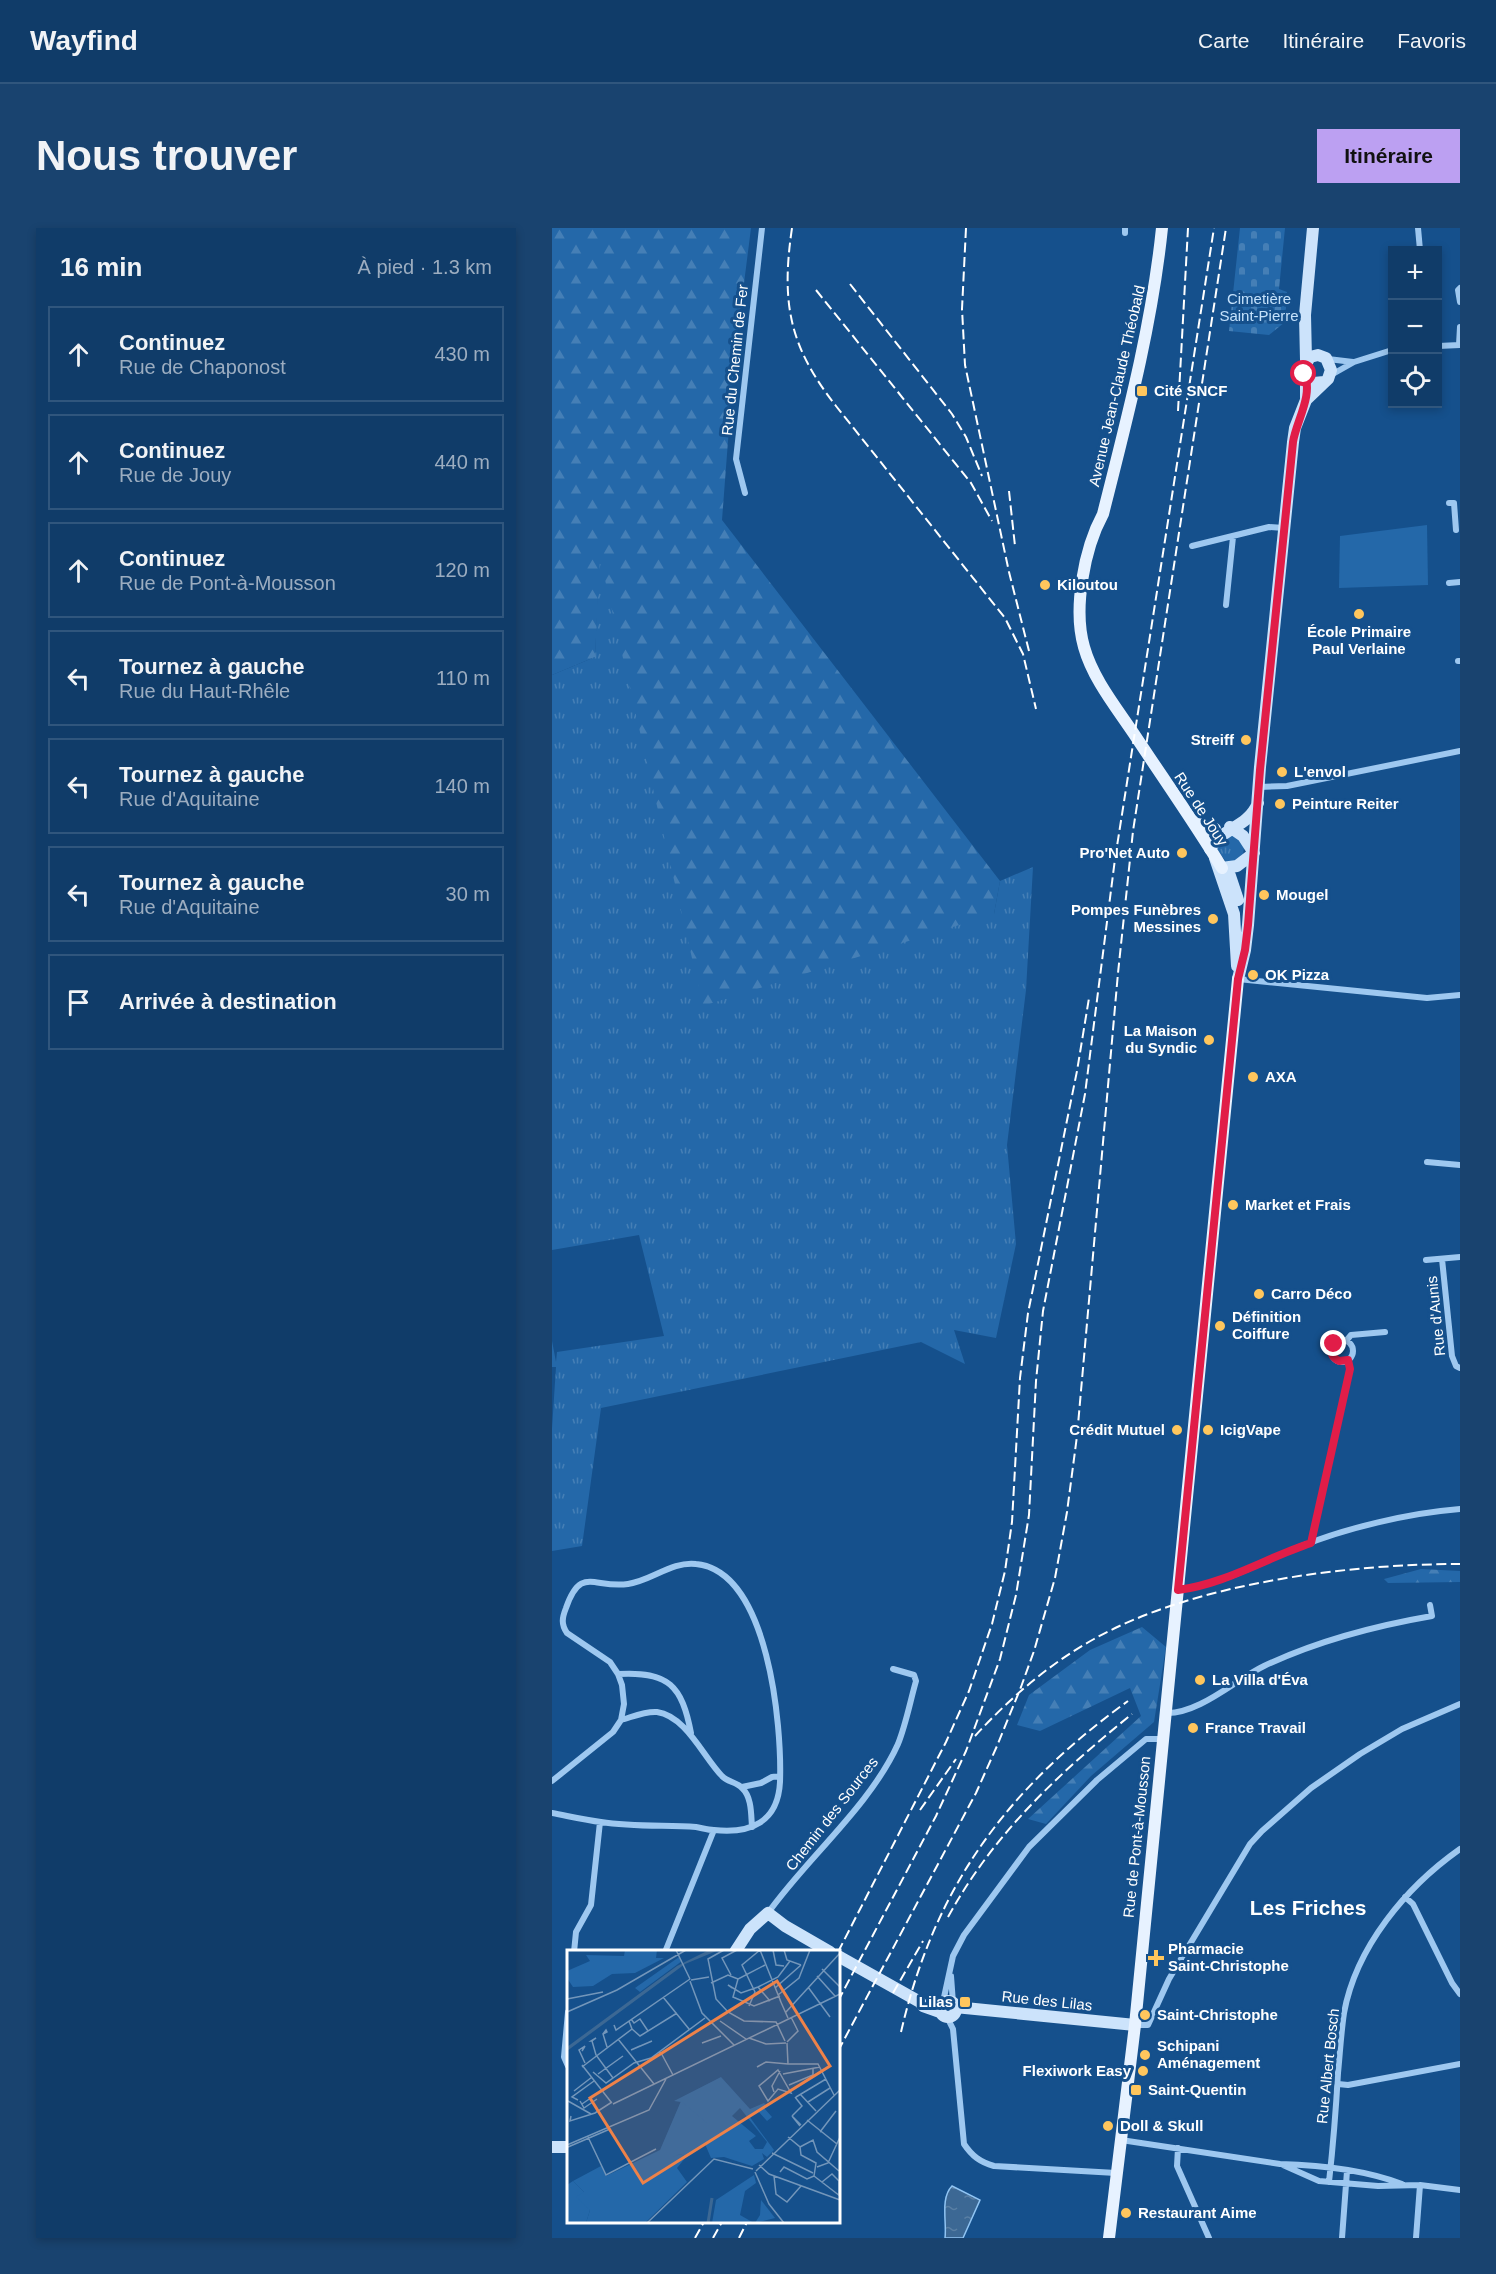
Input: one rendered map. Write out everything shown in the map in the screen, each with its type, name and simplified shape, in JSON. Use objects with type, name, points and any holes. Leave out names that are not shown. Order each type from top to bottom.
[{"type":"main road","name":"Avenue Jean-Claude Théobald","points":[[1127,723],[1100,682],[1084,649],[1080,624],[1082,600],[1102,529],[1103,514],[1142,356],[1154,292],[1162,228]]},
{"type":"main road","points":[[1305,400],[1306,378],[1303,369],[1306,360],[1305,315],[1313,228]]},
{"type":"main road","points":[[1305,400],[1327,378],[1331,366],[1325,357],[1311,345],[1306,336]]},
{"type":"main road","points":[[1306,360],[1314,355],[1325,357]]},
{"type":"main road","points":[[1306,378],[1314,383],[1327,378]]},
{"type":"main road","name":"Rue de Jouy","points":[[1193,1440],[1238,979],[1245,950],[1250,901],[1293,442],[1295,428],[1305,400]]},
{"type":"main road","name":"Rue de Jouy","points":[[1127,723],[1216,858],[1229,873],[1239,903],[1245,950]]},
{"type":"main road","points":[[1177,798],[1205,830],[1231,828],[1243,836],[1254,853],[1237,866],[1216,858]]},
{"type":"main road","points":[[1238,979],[1234,914],[1218,870],[1216,839],[1231,828],[1243,823],[1258,798]]},
{"type":"main road","name":"Rue de Pont-à-Mousson","points":[[1109,2238],[1135,2025],[1193,1440]]},
{"type":"main road","points":[[736,1950],[750,1929],[768,1913],[785,1926],[827,1950]]},
{"type":"main road","points":[[840,1957],[920,2002],[923,2006],[947,2008]]},
{"type":"main road","name":"Rue des Lilas","points":[[947,2008],[1135,2025]]},
{"type":"main road","points":[[552,2146],[567,2147]]},
{"type":"street","name":"Rue du Chemin de Fer","points":[[745,493],[736,459],[762,228]]},
{"type":"street","points":[[1418,228],[1420,246]]},
{"type":"street","points":[[1460,288],[1458,290],[1460,302]]},
{"type":"street","points":[[1442,346],[1459,345],[1460,327]]},
{"type":"street","points":[[1327,378],[1354,362],[1388,351]]},
{"type":"street","points":[[1325,357],[1354,362]]},
{"type":"street","points":[[1449,503],[1454,503],[1457,516],[1456,530]]},
{"type":"street","points":[[1192,546],[1269,527],[1284,528]]},
{"type":"street","points":[[1226,605],[1233,537]]},
{"type":"street","points":[[1449,583],[1460,582]]},
{"type":"street","points":[[1258,798],[1287,786],[1460,751]]},
{"type":"street","points":[[1238,979],[1427,998],[1460,995]]},
{"type":"street","points":[[1427,1162],[1460,1165]]},
{"type":"street","name":"Rue d'Aunis","points":[[1426,1260],[1460,1257]]},
{"type":"street","name":"Rue d'Aunis","points":[[1442,1259],[1452,1356],[1456,1366],[1460,1368]]},
{"type":"street","points":[[1346,1341],[1352,1349],[1351,1356],[1342,1362],[1336,1360],[1331,1351],[1336,1342],[1346,1341],[1351,1335],[1385,1332]]},
{"type":"street","points":[[1311,1543],[1350,1369],[1348,1360]]},
{"type":"street","points":[[1178,1590],[1219,1581],[1311,1543],[1358,1528],[1460,1509]]},
{"type":"street","points":[[552,1781],[613,1732],[621,1720],[624,1704],[622,1685],[610,1662],[567,1633],[563,1626],[562,1617],[576,1585],[584,1582],[628,1584],[685,1563],[712,1567],[723,1575],[740,1593],[761,1636],[772,1680],[779,1726],[780,1776],[779,1791],[771,1813],[762,1823],[732,1831],[600,1822],[552,1813]]},
{"type":"street","points":[[1165,1713],[1183,1712],[1264,1666],[1343,1636],[1364,1629],[1432,1616],[1430,1605]]},
{"type":"street","name":"Chemin des Sources","points":[[768,1913],[838,1830],[899,1742],[916,1681],[914,1676],[893,1669]]},
{"type":"street","points":[[618,1674],[652,1676],[673,1685],[681,1699],[691,1734]]},
{"type":"street","points":[[1135,2025],[1148,2025],[1169,1979],[1245,1853],[1275,1817],[1311,1788],[1376,1744],[1460,1704]]},
{"type":"street","points":[[621,1720],[644,1713],[658,1712],[668,1716],[691,1734],[724,1778],[742,1788],[748,1799],[752,1827]]},
{"type":"street","points":[[1117,2173],[994,2166],[982,2163],[971,2154],[964,2144],[953,2029],[947,2008],[950,1967],[964,1935],[1029,1847],[1097,1780],[1146,1739],[1163,1738]]},
{"type":"street","points":[[742,1788],[780,1776]]},
{"type":"street","points":[[574,1950],[576,1932],[591,1905],[600,1822]]},
{"type":"street","points":[[666,1950],[714,1830]]},
{"type":"street","name":"Rue Albert Bosch","points":[[1329,2182],[1343,2020],[1351,1989],[1361,1964],[1377,1935],[1405,1897],[1460,1849]]},
{"type":"street","points":[[1405,1897],[1413,1904],[1452,1983],[1460,1994]]},
{"type":"street","points":[[567,2023],[564,2056],[567,2064]]},
{"type":"street","points":[[1338,2084],[1348,2085],[1460,2064]]},
{"type":"street","points":[[1121,2140],[1280,2164],[1306,2164],[1380,2175],[1402,2184]]},
{"type":"street","points":[[1178,2148],[1177,2166],[1209,2238]]},
{"type":"street","points":[[1280,2164],[1303,2175],[1329,2182],[1378,2186],[1420,2185],[1460,2190]]},
{"type":"street","points":[[1342,2238],[1347,2171]]},
{"type":"street","points":[[1416,2238],[1420,2185]]},
{"type":"green space","points":[[552,228],[751,228],[734,362],[722,520],[1000,881],[994,914],[703,1006],[600,558],[595,657],[552,675]]},
{"type":"green space","name":"Cimetière Saint-Pierre","points":[[1240,228],[1285,228],[1279,289],[1287,292],[1285,322],[1269,335],[1229,331]]},
{"type":"green space","points":[[1427,525],[1428,585],[1339,588],[1340,536]]},
{"type":"green space","points":[[599,555],[994,914],[1000,881],[1033,867],[1026,990],[1007,1145],[1016,1244],[996,1338],[954,1330],[965,1364],[921,1342],[601,1408],[582,1546],[552,1551],[552,1429],[556,1367],[552,1367],[552,1341],[556,1362],[557,1352],[664,1336],[639,1235],[552,1250],[552,675],[595,657]]},
{"type":"green space","points":[[1230,834],[1238,838],[1244,847],[1243,855],[1238,861],[1226,862],[1216,847]]},
{"type":"green space","points":[[1421,1569],[1460,1571],[1460,1582],[1388,1583],[1384,1579]]},
{"type":"green space","points":[[1142,1627],[1166,1647],[1154,1722],[1091,1776],[1046,1824],[1028,1819],[1141,1716],[1130,1688],[1040,1731],[1017,1725],[1029,1695],[1090,1650]]},
{"type":"water","points":[[952,2186],[980,2200],[963,2238],[945,2238],[945,2204],[948,2191]]},
{"type":"railway","points":[[792,228],[788,279],[789,301],[792,323],[808,363],[836,406],[1005,618],[1023,654],[1036,709]]},
{"type":"railway","points":[[966,228],[962,309],[965,365],[1009,572],[1029,651]]},
{"type":"railway","points":[[1178,411],[1188,228]]},
{"type":"railway","points":[[840,1997],[936,1816],[966,1751],[1000,1659],[1016,1595],[1029,1515],[1036,1381],[1043,1311],[1085,1094],[1115,859],[1214,228]]},
{"type":"railway","points":[[840,2047],[976,1793],[1021,1687],[1055,1578],[1077,1436],[1118,973],[1133,831],[1226,228]]},
{"type":"railway","points":[[850,284],[952,414],[966,437],[982,476]]},
{"type":"railway","points":[[816,290],[971,483],[992,521]]},
{"type":"railway","points":[[1009,491],[1015,546]]},
{"type":"railway","points":[[839,1950],[946,1742],[969,1691],[992,1624],[1005,1571],[1012,1522],[1020,1378],[1028,1313],[1077,1071],[1089,998]]},
{"type":"railway","points":[[975,1736],[1002,1708],[1061,1659],[1094,1639],[1134,1620],[1177,1604],[1272,1580],[1321,1573],[1369,1568],[1460,1564]]},
{"type":"railway","points":[[901,2032],[916,1979],[934,1930],[956,1886],[982,1844],[1012,1805],[1047,1769],[1085,1734],[1128,1701]]},
{"type":"railway","points":[[948,1917],[966,1887],[1007,1831],[1054,1782],[1132,1714]]},
{"type":"railway","points":[[920,1810],[956,1759]]},
{"type":"railway","points":[[893,1993],[923,1941]]},
{"type":"railway","points":[[695,2238],[703,2223]]},
{"type":"railway","points":[[713,2238],[721,2223]]},
{"type":"railway","points":[[739,2238],[746,2223]]},
{"type":"place","name":"Cité SNCF","points":[[1142,391]]},
{"type":"place","name":"Kiloutou","points":[[1045,585]]},
{"type":"place","name":"École Primaire Paul Verlaine","points":[[1359,614]]},
{"type":"place","name":"Streiff","points":[[1246,740]]},
{"type":"place","name":"L'envol","points":[[1282,772]]},
{"type":"place","name":"Peinture Reiter","points":[[1280,804]]},
{"type":"place","name":"Pro'Net Auto","points":[[1182,853]]},
{"type":"place","name":"Mougel","points":[[1264,895]]},
{"type":"place","name":"Pompes Funèbres Messines","points":[[1213,919]]},
{"type":"place","name":"OK Pizza","points":[[1253,975]]},
{"type":"place","name":"La Maison du Syndic","points":[[1209,1040]]},
{"type":"place","name":"AXA","points":[[1253,1077]]},
{"type":"place","name":"Market et Frais","points":[[1233,1205]]},
{"type":"place","name":"Carro Déco","points":[[1259,1294]]},
{"type":"place","name":"Définition Coiffure","points":[[1220,1326]]},
{"type":"place","name":"Crédit Mutuel","points":[[1177,1430]]},
{"type":"place","name":"IcigVape","points":[[1208,1430]]},
{"type":"place","name":"La Villa d'Éva","points":[[1200,1680]]},
{"type":"place","name":"France Travail","points":[[1193,1728]]},
{"type":"place","name":"Pharmacie Saint-Christophe","points":[[1156,1958]]},
{"type":"place","name":"Lilas","points":[[965,2002]]},
{"type":"place","name":"Saint-Christophe","points":[[1145,2015]]},
{"type":"place","name":"Schipani Aménagement","points":[[1145,2055]]},
{"type":"place","name":"Flexiwork Easy","points":[[1143,2071]]},
{"type":"place","name":"Saint-Quentin","points":[[1136,2090]]},
{"type":"place","name":"Doll & Skull","points":[[1108,2126]]},
{"type":"place","name":"Restaurant Aime","points":[[1126,2213]]},
{"type":"district","name":"Les Friches","points":[[1308,1908]]},
{"type":"route","points":[[1304,374],[1306,378],[1305,400],[1295,428],[1293,442],[1260,770],[1248,925],[1238,979],[1178,1590],[1219,1581],[1311,1543],[1350,1369],[1348,1360],[1342,1362],[1333,1358],[1331,1351],[1334,1344]]}]
